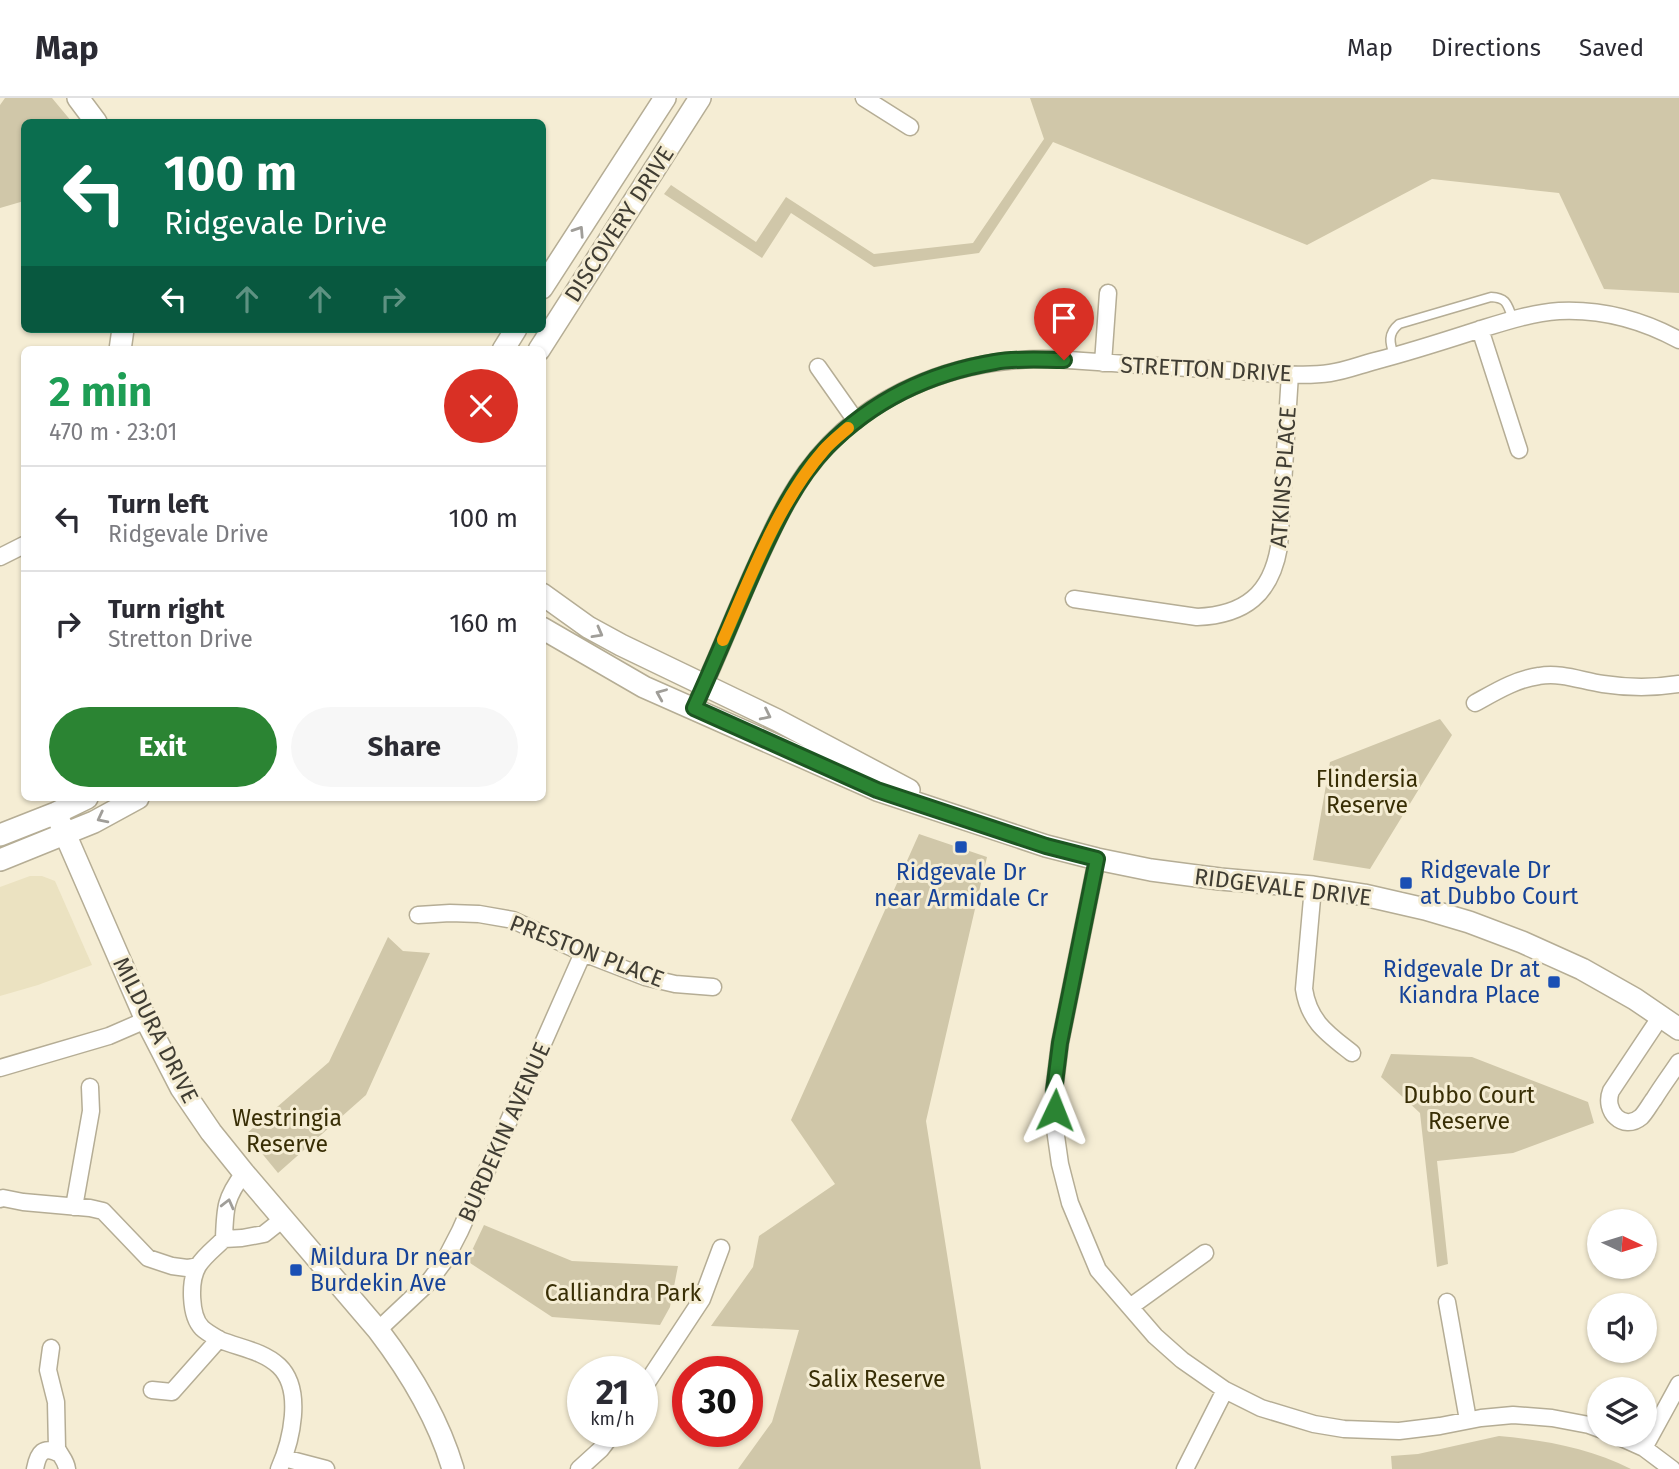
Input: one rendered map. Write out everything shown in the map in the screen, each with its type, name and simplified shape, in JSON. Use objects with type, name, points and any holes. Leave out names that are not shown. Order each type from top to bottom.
[{"type":"street","points":[[78,98],[94,119]]},
{"type":"street","name":"DISCOVERY DRIVE","points":[[546,282],[665,98]]},
{"type":"street","name":"DISCOVERY DRIVE","points":[[542,346],[700,98]]},
{"type":"street","points":[[864,98],[910,127]]},
{"type":"street","points":[[1103,363],[1108,293]]},
{"type":"street","name":"STRETTON DRIVE","points":[[694,708],[772,532],[788,500],[807,472],[825,449],[856,421],[888,399],[920,382],[998,361],[1064,360],[1290,374],[1329,373],[1513,319],[1558,312],[1596,313],[1631,319],[1658,328],[1679,340]]},
{"type":"street","points":[[1480,329],[1519,450]]},
{"type":"street","points":[[818,367],[856,421]]},
{"type":"street","name":"ATKINS PLACE","points":[[1074,599],[1206,617],[1232,611],[1261,592],[1270,578],[1279,547],[1290,374]]},
{"type":"street","points":[[0,557],[21,546]]},
{"type":"street","name":"RIDGEVALE DRIVE","points":[[546,597],[588,627],[654,662],[776,720],[950,814]]},
{"type":"street","name":"RIDGEVALE DRIVE","points":[[546,630],[644,687],[877,790],[1046,846],[1097,859],[1151,870],[1220,879],[1313,887],[1376,898],[1469,922],[1582,970],[1634,999],[1679,1029]]},
{"type":"street","points":[[1475,703],[1506,685],[1539,676],[1563,676],[1632,687],[1679,684]]},
{"type":"street","points":[[0,835],[81,801]]},
{"type":"street","points":[[0,860],[94,822],[132,801]]},
{"type":"street","name":"MILDURA DRIVE","points":[[56,813],[146,1020],[181,1087],[211,1132],[244,1173],[378,1329],[413,1380],[435,1423],[453,1469]]},
{"type":"street","points":[[1097,859],[1060,1043],[1054,1091],[1055,1129],[1070,1203],[1098,1270],[1155,1336],[1182,1360],[1224,1390],[1261,1408],[1314,1424],[1344,1429],[1399,1431],[1513,1415],[1587,1426]]},
{"type":"street","points":[[1313,887],[1304,989],[1306,1003],[1322,1029],[1352,1053]]},
{"type":"street","name":"PRESTON PLACE","points":[[418,915],[479,914],[513,920],[583,953],[645,977],[675,984],[713,987]]},
{"type":"street","name":"BURDEKIN AVENUE","points":[[378,1329],[428,1283],[445,1260],[583,953]]},
{"type":"street","points":[[1661,1016],[1611,1091],[1608,1103],[1613,1115],[1623,1121],[1641,1117],[1679,1062]]},
{"type":"street","points":[[0,1068],[109,1036],[146,1020]]},
{"type":"street","points":[[74,1207],[90,1111],[90,1087]]},
{"type":"street","points":[[244,1173],[233,1187],[227,1201],[224,1239],[198,1266],[191,1302],[201,1327],[219,1339],[260,1354],[281,1367],[292,1389],[292,1423],[281,1463],[326,1469]]},
{"type":"street","points":[[0,1199],[103,1211],[148,1258],[172,1266],[198,1266]]},
{"type":"street","points":[[224,1239],[264,1234],[283,1219]]},
{"type":"street","points":[[658,1365],[702,1298],[722,1248]]},
{"type":"street","points":[[1130,1307],[1205,1253]]},
{"type":"street","points":[[1447,1301],[1468,1420]]},
{"type":"street","points":[[152,1390],[172,1392],[219,1339]]},
{"type":"street","points":[[51,1348],[48,1370],[56,1402],[57,1448],[63,1462]]},
{"type":"street","points":[[1672,1469],[1644,1448],[1679,1384]]},
{"type":"street","points":[[1185,1469],[1224,1390]]},
{"type":"street","points":[[579,1469],[603,1447]]},
{"type":"street","points":[[35,1469],[41,1452],[46,1450],[52,1450],[63,1462]]},
{"type":"lane","points":[[1394,356],[1391,333],[1399,324],[1491,297],[1506,302],[1513,319]]},
{"type":"shaded area","points":[[30,876],[42,876],[55,881],[92,965],[0,996],[0,887]]},
{"type":"green space","points":[[5,98],[52,98],[70,119],[21,119],[21,202],[0,208],[0,105]]},
{"type":"green space","points":[[1030,98],[1679,98],[1679,293],[1604,289],[1559,193],[1432,179],[1307,245],[1053,142],[979,253],[874,267],[791,213],[762,258],[664,194],[671,185],[756,242],[786,197],[874,254],[973,243],[1044,139]]},
{"type":"green space","name":"Flindersia Reserve","points":[[1440,719],[1452,735],[1370,869],[1313,860],[1330,762]]},
{"type":"green space","name":"Salix Reserve","points":[[919,834],[987,857],[926,1121],[981,1469],[738,1469],[754,1447],[763,1447],[763,1434],[772,1422],[799,1330],[711,1326],[753,1267],[759,1236],[835,1184],[791,1120]]},
{"type":"green space","name":"Westringia Reserve","points":[[388,937],[403,951],[430,953],[366,1095],[278,1173],[246,1134],[329,1062]]},
{"type":"green space","name":"Dubbo Court Reserve","points":[[1391,1054],[1472,1057],[1588,1102],[1594,1123],[1513,1153],[1437,1161],[1448,1264],[1437,1267],[1420,1113],[1381,1077]]},
{"type":"green space","name":"Calliandra Park","points":[[484,1225],[572,1261],[678,1266],[670,1307],[660,1325],[552,1317],[467,1261]]},
{"type":"green space","points":[[1499,1436],[1567,1446],[1631,1469],[1392,1469],[1391,1456],[1418,1454]]},
{"type":"slow traffic","points":[[723,640],[788,500],[825,449],[848,428]]},
{"type":"place","name":"Ridgevale Dr near Armidale Cr","points":[[961,847]]},
{"type":"place","name":"Ridgevale Dr at Dubbo Court","points":[[1406,883]]},
{"type":"place","name":"Ridgevale Dr at Kiandra Place","points":[[1554,982]]},
{"type":"place","name":"Mildura Dr near Burdekin Ave","points":[[296,1270]]},
{"type":"route","points":[[1055,1110],[1054,1091],[1060,1043],[1097,859],[1046,846],[877,790],[694,708],[788,500],[825,449],[856,421],[888,399],[920,382],[998,361],[1064,360]]}]
